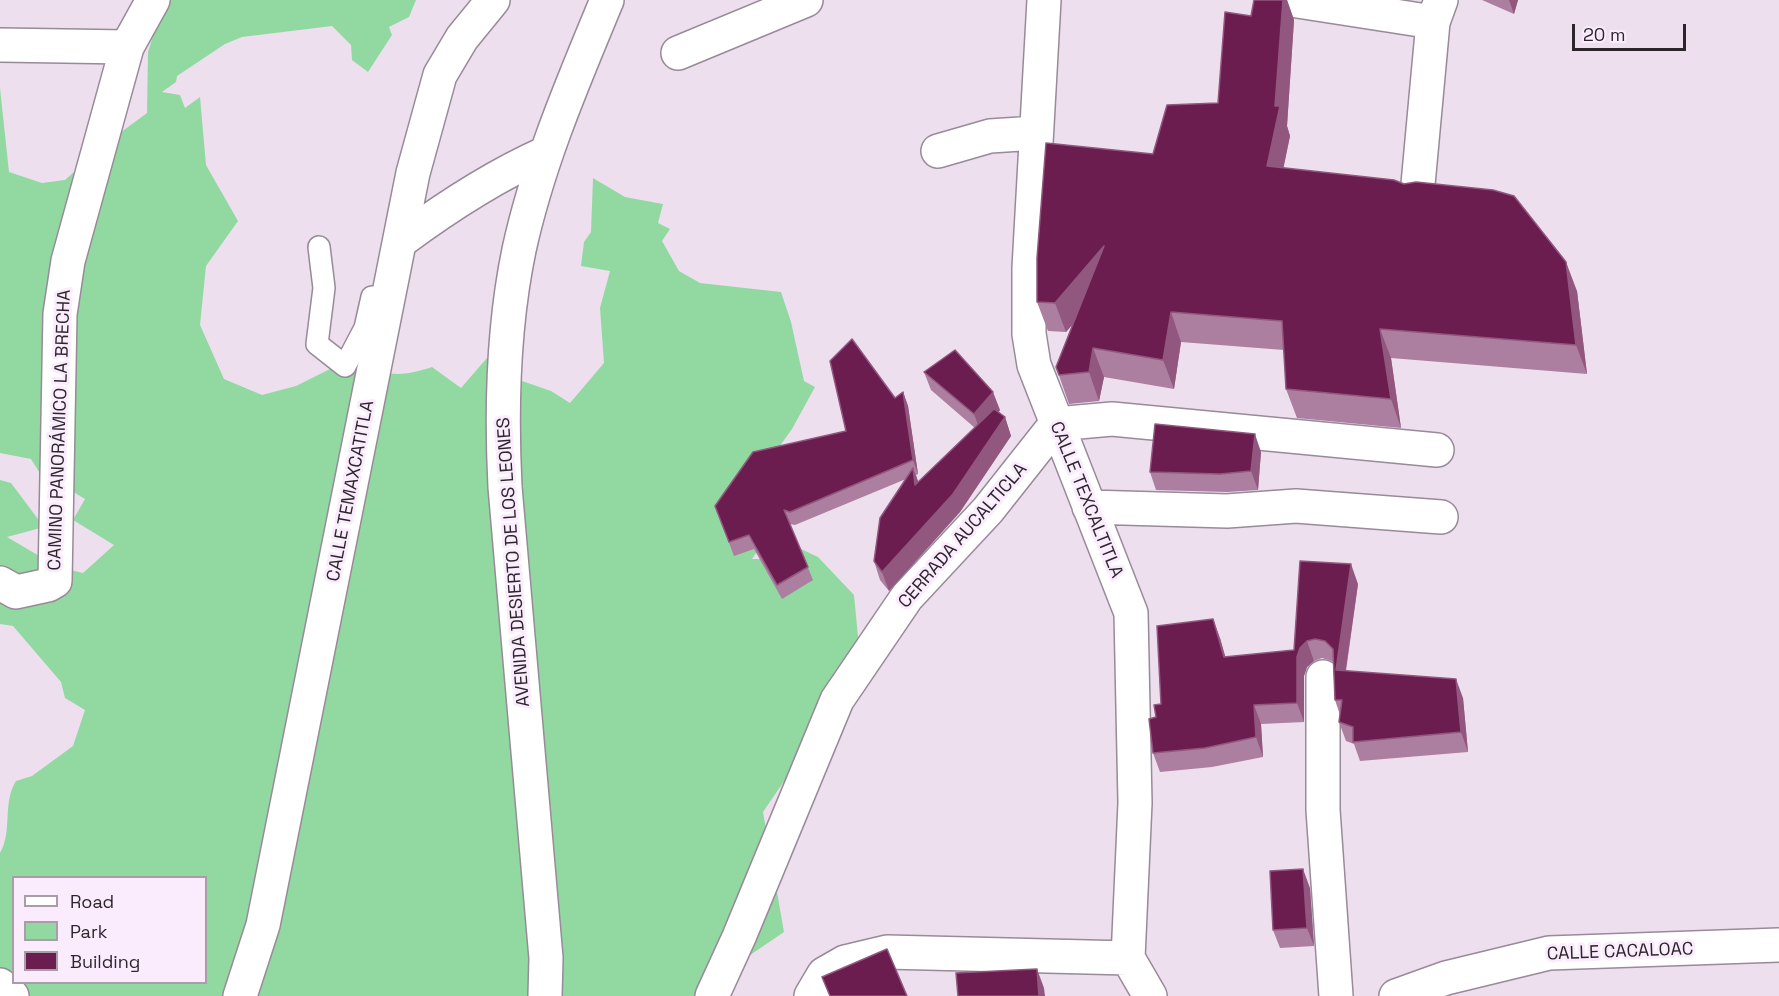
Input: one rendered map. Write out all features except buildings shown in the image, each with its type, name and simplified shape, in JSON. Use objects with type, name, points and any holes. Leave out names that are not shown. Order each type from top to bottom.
[{"type":"street","name":"CAMINO PANORÁMICO LA BRECHA","points":[[0,584],[9,591],[26,591],[55,581],[62,304],[68,261],[127,46],[153,0]]},
{"type":"street","name":"CALLE TEMAXCATITLA","points":[[240,996],[263,925],[402,240],[413,173],[440,75],[462,38],[493,0]]},
{"type":"street","name":"AVENIDA DESIERTO DE LOS LEONES","points":[[545,996],[546,958],[504,487],[502,422],[510,302],[520,249],[546,153],[607,0]]},
{"type":"street","points":[[678,53],[806,0]]},
{"type":"street","name":"CALLE TEXCALTITLA","points":[[1044,0],[1029,268],[1029,334],[1034,364],[1131,613],[1135,803],[1128,958]]},
{"type":"street","points":[[1291,0],[1437,11],[1417,195]]},
{"type":"street","points":[[0,45],[127,46]]},
{"type":"street","points":[[938,151],[990,136],[1036,133]]},
{"type":"street","points":[[402,240],[451,204],[512,168],[546,153]]},
{"type":"street","points":[[1056,424],[1112,419],[1437,450]]},
{"type":"street","name":"CERRADA AUCALTICLA","points":[[712,996],[837,700],[907,597],[988,510],[1056,424]]},
{"type":"street","points":[[1089,507],[1227,511],[1296,506],[1441,517]]},
{"type":"street","points":[[1323,677],[1323,810],[1336,996]]},
{"type":"street","name":"CALLE CACALOAC","points":[[1396,996],[1446,978],[1550,953],[1779,945]]},
{"type":"street","points":[[811,996],[824,974],[845,962],[887,952],[1128,958],[1150,996]]},
{"type":"street","points":[[0,986],[12,996]]},
{"type":"lane","points":[[319,247],[324,288],[317,344],[345,366],[365,328],[380,262],[402,240]]},
{"type":"green space","points":[[155,0],[416,0],[409,17],[389,27],[392,35],[368,72],[352,60],[351,45],[332,26],[242,37],[225,44],[177,76],[176,82],[162,92],[180,95],[185,108],[200,97],[206,165],[238,221],[206,266],[200,325],[224,379],[262,395],[296,386],[334,367],[342,351],[365,365],[395,374],[405,374],[432,367],[461,388],[487,358],[519,380],[551,391],[570,403],[604,363],[600,308],[610,271],[581,266],[584,242],[591,232],[593,178],[625,197],[663,204],[658,223],[670,229],[662,241],[679,271],[700,283],[781,292],[791,322],[804,381],[815,387],[792,429],[738,504],[765,540],[752,559],[764,559],[799,548],[818,557],[854,595],[863,689],[789,774],[763,812],[784,932],[734,966],[721,996],[0,996],[0,853],[6,836],[9,798],[16,781],[32,776],[73,746],[85,710],[65,698],[61,682],[13,626],[0,624],[0,480],[11,483],[44,527],[7,537],[58,567],[83,573],[114,545],[73,520],[85,499],[65,487],[46,483],[31,459],[0,453],[0,88],[9,172],[42,183],[65,180],[109,141],[147,113],[148,52],[154,33]]}]
